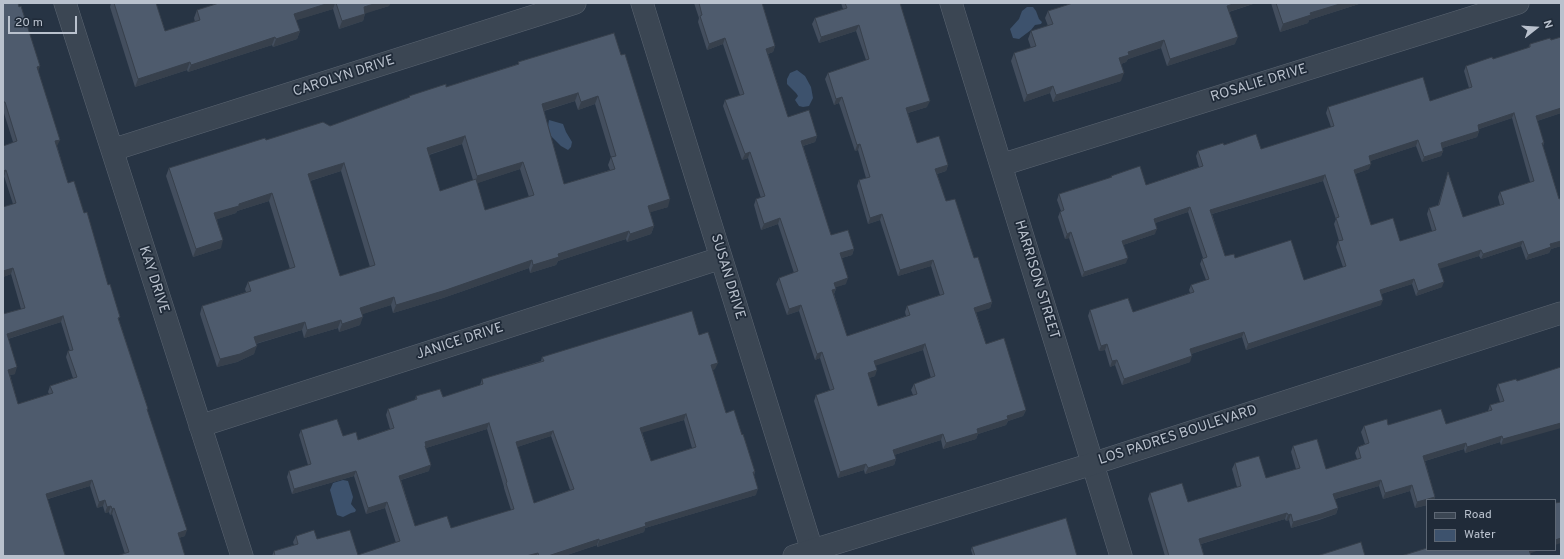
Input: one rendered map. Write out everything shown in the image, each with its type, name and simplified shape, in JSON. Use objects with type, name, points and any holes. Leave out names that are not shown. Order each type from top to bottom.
[{"type":"street","name":"KAY DRIVE","points":[[65,3],[242,556]]},
{"type":"street","name":"CAROLYN DRIVE","points":[[112,150],[575,3]]},
{"type":"street","name":"SUSAN DRIVE","points":[[642,3],[721,258],[803,553]]},
{"type":"street","name":"HARRISON STREET","points":[[951,3],[1121,556]]},
{"type":"street","name":"ROSALIE DRIVE","points":[[1001,165],[1518,3]]},
{"type":"street","name":"JANICE DRIVE","points":[[200,426],[721,258]]},
{"type":"street","name":"LOS PADRES BOULEVARD","points":[[803,553],[1092,464],[1561,313]]},
{"type":"water","points":[[1027,7],[1033,7],[1042,22],[1041,24],[1035,25],[1019,39],[1013,38],[1010,29],[1019,19],[1022,11]]},
{"type":"water","points":[[797,70],[805,76],[811,87],[813,98],[809,106],[799,106],[795,100],[798,96],[787,84],[787,79],[790,73]]},
{"type":"water","points":[[549,120],[563,124],[572,142],[571,147],[568,150],[561,146],[551,136],[548,126]]},
{"type":"water","points":[[343,480],[348,481],[353,497],[351,504],[356,510],[355,512],[343,517],[337,515],[330,490],[333,483]]},
{"type":"building","points":[[3,3],[18,3],[19,7],[21,6],[40,66],[37,67],[60,140],[55,141],[68,183],[74,181],[84,213],[87,212],[108,285],[110,284],[120,317],[118,318],[187,530],[178,533],[185,556],[117,556],[129,552],[114,508],[112,509],[111,506],[107,507],[105,500],[99,502],[92,480],[46,494],[66,556],[3,556],[3,314],[25,308],[13,268],[3,271],[3,207],[16,203],[6,170],[3,171],[3,146],[17,141],[5,102],[3,102]],"holes":[[[63,316],[73,350],[68,351],[77,377],[50,386],[53,393],[18,404],[8,370],[17,367],[7,334]]]},
{"type":"building","points":[[114,3],[156,3],[165,31],[200,20],[197,10],[219,3],[329,3],[294,14],[300,31],[276,39],[275,37],[191,65],[190,62],[138,79]]},
{"type":"building","points":[[336,3],[377,3],[364,7],[365,14],[342,21]]},
{"type":"building","points":[[699,3],[762,3],[775,46],[766,49],[788,117],[809,110],[817,136],[801,141],[831,235],[848,230],[854,249],[840,253],[848,278],[834,283],[836,289],[832,290],[847,336],[910,315],[907,306],[944,294],[933,260],[900,270],[882,214],[870,218],[859,180],[870,177],[860,144],[857,145],[842,97],[836,99],[828,73],[869,59],[859,25],[821,37],[815,18],[847,8],[845,3],[900,3],[930,101],[906,108],[917,143],[939,136],[948,165],[935,169],[946,201],[955,199],[974,258],[978,257],[992,302],[974,308],[986,344],[1004,338],[1026,410],[1007,416],[1008,419],[977,429],[978,433],[946,443],[943,434],[893,450],[896,459],[868,468],[866,464],[840,472],[816,395],[834,389],[822,352],[817,354],[801,305],[789,309],[779,278],[798,271],[780,218],[764,224],[756,199],[765,196],[750,152],[745,154],[725,100],[744,94],[725,38],[709,44],[700,16],[702,15]],"holes":[[[925,344],[935,376],[914,384],[917,394],[878,406],[868,373],[877,370],[874,361]]]},
{"type":"building","points":[[1073,3],[1236,3],[1227,6],[1238,37],[1170,59],[1164,40],[1128,52],[1129,55],[1119,58],[1124,73],[1056,95],[1053,86],[1027,95],[1014,53],[1036,46],[1031,31],[1053,24],[1048,11]]},
{"type":"building","points":[[1276,3],[1343,3],[1310,13],[1311,15],[1283,24]]},
{"type":"building","points":[[614,33],[621,55],[625,54],[670,199],[648,206],[654,226],[630,234],[629,231],[558,254],[559,257],[533,265],[532,260],[446,290],[396,305],[394,297],[360,308],[363,317],[342,324],[341,320],[307,330],[305,322],[254,337],[257,346],[240,354],[220,359],[202,306],[251,291],[248,282],[295,267],[272,193],[239,204],[239,206],[214,213],[223,240],[196,249],[169,168],[265,138],[266,140],[323,122],[330,126],[410,97],[409,96],[446,84],[446,87],[519,64],[518,62]],"holes":[[[578,93],[581,102],[598,96],[616,156],[611,157],[615,169],[564,184],[542,104]],[[465,136],[477,176],[523,162],[534,195],[485,210],[476,179],[440,191],[427,148]],[[344,163],[375,265],[340,276],[308,174]]]},
{"type":"building","points":[[1561,37],[1561,108],[1536,116],[1544,143],[1542,143],[1559,199],[1561,198],[1561,241],[1550,244],[1551,247],[1528,255],[1523,241],[1483,254],[1481,250],[1438,264],[1444,282],[1418,291],[1414,279],[1380,290],[1383,300],[1248,344],[1244,332],[1190,349],[1192,356],[1124,379],[1117,360],[1112,361],[1107,344],[1101,346],[1090,310],[1128,298],[1133,312],[1194,292],[1191,285],[1209,279],[1202,259],[1207,257],[1190,207],[1154,219],[1157,229],[1122,241],[1128,258],[1084,272],[1071,232],[1067,234],[1060,212],[1064,210],[1059,194],[1112,177],[1111,176],[1140,166],[1146,185],[1203,166],[1198,151],[1223,143],[1224,145],[1256,134],[1261,149],[1334,126],[1328,107],[1423,77],[1430,101],[1472,87],[1466,66],[1492,57],[1493,59],[1530,47],[1530,44],[1550,38],[1551,40]],"holes":[[[1514,113],[1534,181],[1500,192],[1504,204],[1463,217],[1448,172],[1439,205],[1429,208],[1436,230],[1400,241],[1393,218],[1371,225],[1354,170],[1371,164],[1369,156],[1418,140],[1424,157],[1443,151],[1441,143],[1479,131],[1478,125]],[[1325,175],[1339,217],[1336,218],[1343,240],[1338,241],[1346,266],[1304,280],[1291,240],[1235,258],[1234,254],[1225,256],[1210,210]]]},
{"type":"building","points":[[692,311],[699,335],[708,332],[718,363],[711,365],[726,413],[734,410],[755,472],[753,472],[758,489],[645,523],[646,526],[599,541],[599,539],[548,556],[539,556],[538,553],[526,556],[275,556],[274,551],[298,544],[296,536],[314,530],[317,539],[350,530],[358,555],[400,541],[387,502],[368,508],[356,471],[294,489],[289,471],[311,464],[301,430],[337,419],[343,436],[356,432],[358,440],[394,428],[388,409],[417,399],[416,396],[440,389],[443,397],[483,384],[482,379],[544,361],[542,357]],"holes":[[[686,414],[696,447],[651,461],[640,428]],[[489,423],[514,509],[451,528],[447,516],[415,526],[399,476],[431,465],[425,442]],[[553,431],[574,489],[534,503],[516,442]]]},
{"type":"building","points":[[1561,367],[1561,423],[1503,439],[1502,436],[1467,447],[1466,443],[1423,456],[1435,497],[1417,502],[1412,485],[1385,493],[1381,480],[1333,494],[1338,508],[1293,522],[1291,514],[1288,515],[1287,513],[1199,539],[1204,556],[1169,556],[1150,493],[1182,483],[1188,502],[1241,486],[1235,463],[1259,456],[1266,478],[1300,468],[1293,446],[1317,439],[1326,469],[1361,458],[1358,447],[1369,443],[1364,426],[1387,419],[1388,425],[1441,409],[1446,424],[1492,410],[1490,405],[1504,401],[1498,384],[1516,379],[1517,381]]},
{"type":"building","points":[[1561,502],[1561,538],[1556,540],[1556,503]]},
{"type":"building","points":[[1066,518],[1077,556],[975,556],[972,547]]},
{"type":"building","points":[[1361,542],[1365,556],[1317,556]]},
{"type":"building","points":[[1426,548],[1426,551],[1529,551],[1531,556],[1401,556]]}]
